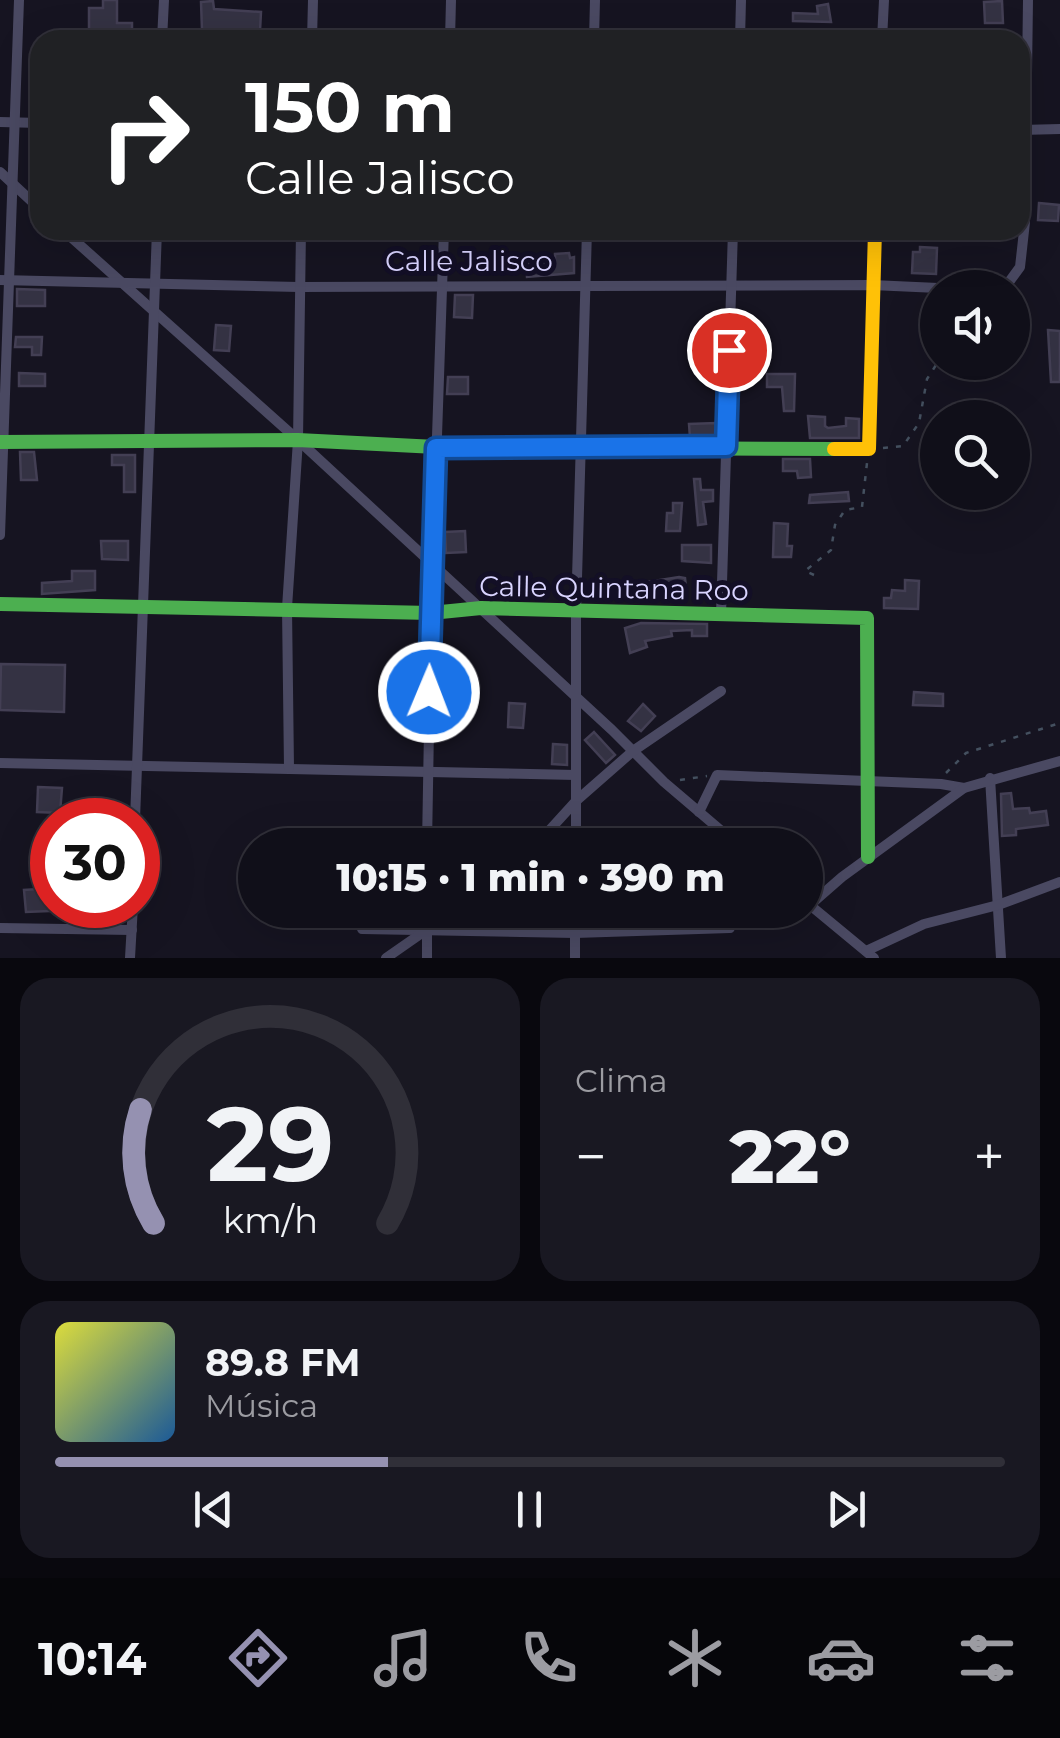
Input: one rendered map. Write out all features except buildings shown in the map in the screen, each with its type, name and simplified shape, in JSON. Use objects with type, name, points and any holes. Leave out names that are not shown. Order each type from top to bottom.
[{"type":"street","points":[[0,535],[6,280],[19,0]]},
{"type":"street","points":[[162,30],[164,0]]},
{"type":"street","points":[[312,30],[313,0]]},
{"type":"street","points":[[450,30],[451,0]]},
{"type":"street","points":[[594,0],[594,30]]},
{"type":"street","points":[[740,30],[741,0]]},
{"type":"street","points":[[882,30],[884,0]]},
{"type":"street","points":[[1027,30],[1028,0]]},
{"type":"street","points":[[0,122],[30,123]]},
{"type":"street","points":[[1030,130],[1060,129]]},
{"type":"street","points":[[0,172],[30,199]]},
{"type":"street","points":[[74,240],[298,440],[718,828]]},
{"type":"street","points":[[136,798],[156,240]]},
{"type":"street","points":[[288,768],[287,608],[298,440],[301,240]]},
{"type":"street","points":[[427,828],[444,240]]},
{"type":"street","points":[[576,828],[576,613],[587,240]]},
{"type":"street","points":[[721,615],[732,240]]},
{"type":"street","points":[[3,442],[298,440],[436,448],[869,449],[874,240]]},
{"type":"street","points":[[1018,270],[1024,240]]},
{"type":"street","name":"Calle Jalisco","points":[[6,280],[299,287],[920,287]]},
{"type":"street","name":"Calle Quintana Roo","points":[[0,604],[431,613],[481,608],[868,618],[869,781]]},
{"type":"street","points":[[552,828],[633,750],[721,691]]},
{"type":"street","points":[[823,892],[964,788],[1060,760]]},
{"type":"street","points":[[0,764],[576,775]]},
{"type":"street","points":[[699,812],[717,775],[964,788]]},
{"type":"street","points":[[990,778],[1001,958]]},
{"type":"street","points":[[868,857],[869,781]]},
{"type":"street","points":[[823,916],[870,955],[924,924],[1060,882]]},
{"type":"street","points":[[0,928],[132,930],[130,958]]},
{"type":"street","points":[[386,958],[430,928]]},
{"type":"street","points":[[575,928],[575,958]]},
{"type":"street","points":[[362,929],[575,932],[730,928]]},
{"type":"street","points":[[426,958],[427,930]]},
{"type":"path","points":[[814,575],[805,571],[831,550],[835,525],[845,510],[862,507],[869,449],[903,446],[920,424],[927,380]]},
{"type":"path","points":[[941,784],[966,753],[1060,723]]},
{"type":"path","points":[[664,782],[717,775]]},
{"type":"traffic: fast","points":[[0,442],[298,440],[436,447],[834,449]]},
{"type":"traffic: fast","points":[[0,604],[431,613],[481,608],[867,618],[868,857]]},
{"type":"traffic: slow","points":[[834,449],[869,449],[875,240]]},
{"type":"route","points":[[429,692],[436,448],[726,446],[729,350]]}]
